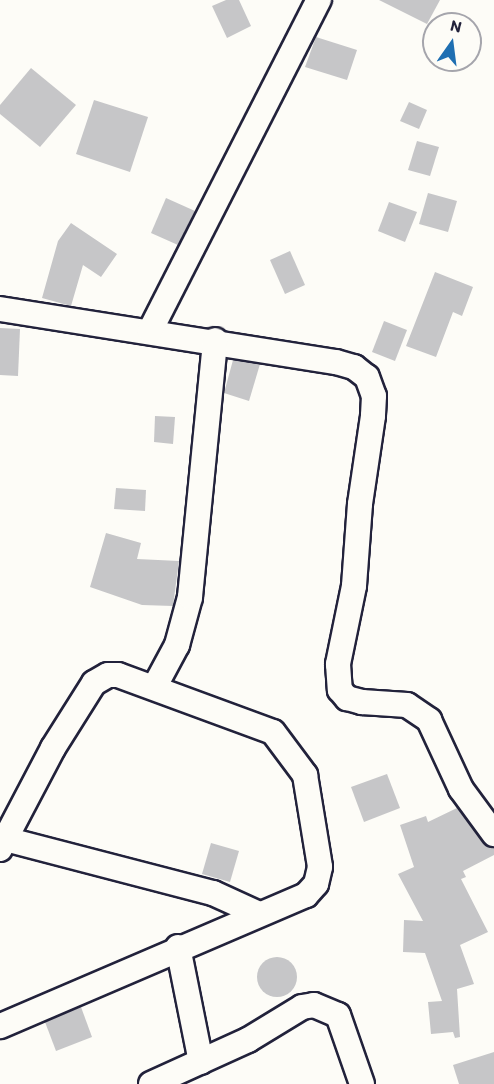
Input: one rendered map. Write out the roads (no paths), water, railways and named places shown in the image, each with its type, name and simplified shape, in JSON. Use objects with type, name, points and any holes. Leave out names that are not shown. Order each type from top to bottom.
[{"type":"street","points":[[150,331],[319,0]]},
{"type":"street","points":[[0,309],[215,340],[336,362],[354,367],[367,377],[374,396],[373,416],[360,504],[354,586],[338,664],[340,690],[347,698],[362,702],[407,705],[429,720],[461,789],[494,834]]},
{"type":"street","points":[[155,686],[177,645],[190,597],[215,340]]},
{"type":"street","points":[[0,1026],[257,913],[306,895],[320,876],[304,775],[273,732],[155,686],[118,675],[108,675],[94,683],[53,748],[3,844],[213,893],[257,913]]},
{"type":"street","points":[[178,947],[201,1062]]},
{"type":"street","points":[[151,1084],[268,1030],[302,1007],[314,1005],[338,1015],[362,1084]]}]
